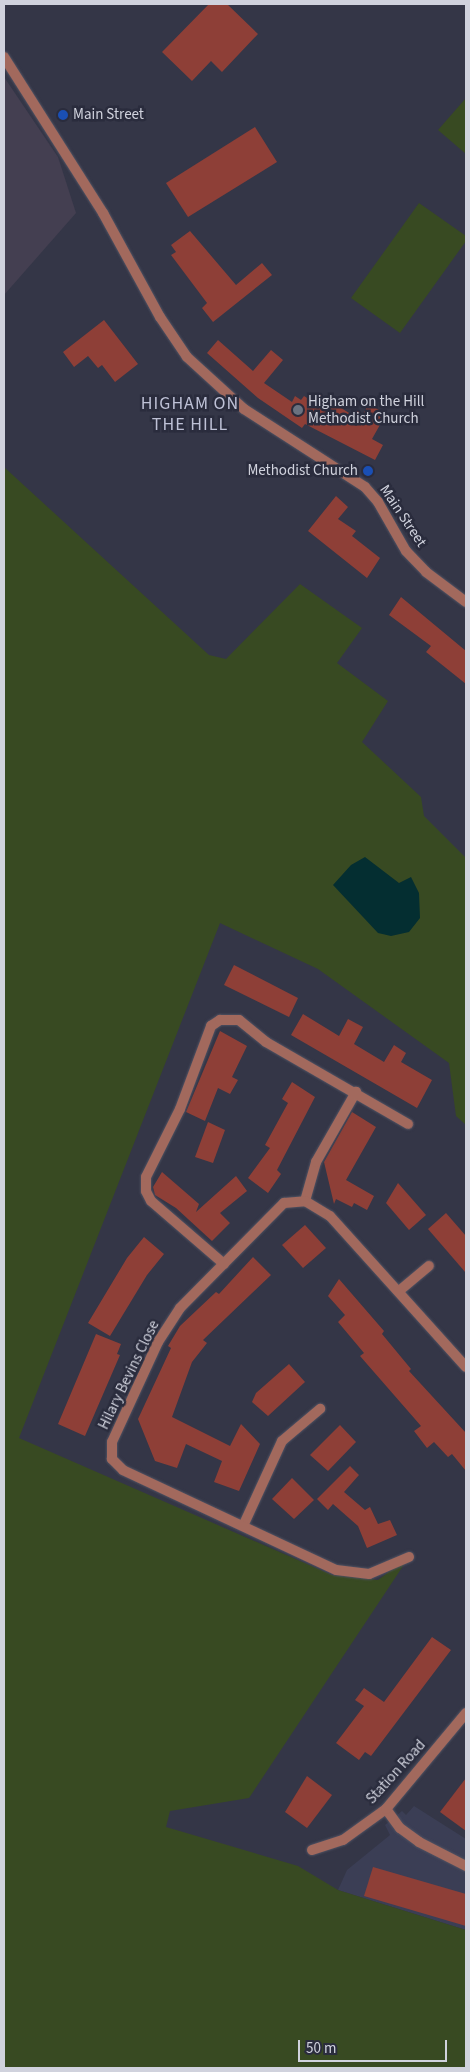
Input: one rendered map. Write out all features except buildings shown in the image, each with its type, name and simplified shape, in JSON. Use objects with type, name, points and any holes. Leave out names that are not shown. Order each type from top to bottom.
[{"type":"street","name":"Main Street","points":[[4,56],[103,213],[160,317],[187,357],[244,409],[365,487],[378,502],[406,550],[426,572],[466,602]]},
{"type":"street","points":[[224,1264],[151,1201],[146,1191],[146,1177],[180,1109],[211,1026],[220,1020],[239,1020],[266,1042],[356,1092],[408,1124]]},
{"type":"street","points":[[356,1092],[316,1162],[305,1201],[330,1216],[466,1367]]},
{"type":"street","name":"Hilary Bevins Close","points":[[305,1201],[284,1203],[180,1308],[158,1342],[112,1442],[112,1459],[123,1470],[244,1524],[336,1570],[369,1574],[409,1557]]},
{"type":"street","points":[[399,1291],[429,1266]]},
{"type":"street","points":[[244,1524],[282,1441],[320,1409]]},
{"type":"street","name":"Station Road","points":[[312,1850],[343,1840],[386,1809],[466,1713]]},
{"type":"street","points":[[386,1809],[400,1828],[419,1842],[466,1866]]},
{"type":"shaded area","points":[[4,77],[58,157],[76,213],[4,295]]},
{"type":"shaded area","points":[[365,857],[399,883],[411,877],[419,893],[420,918],[409,932],[391,936],[378,933],[333,885],[351,865]]},
{"type":"shaded area","points":[[414,1806],[466,1839],[466,1930],[338,1890],[347,1870],[390,1835],[385,1825],[402,1811],[406,1815]]},
{"type":"green space","points":[[466,98],[466,154],[438,130]]},
{"type":"green space","points":[[419,203],[466,236],[466,241],[400,333],[351,298]]},
{"type":"green space","points":[[4,467],[209,655],[226,659],[300,584],[362,628],[337,663],[388,701],[362,742],[421,797],[424,816],[466,858],[466,1125],[456,1116],[449,1063],[318,969],[220,923],[19,1438],[332,1575],[378,1580],[409,1557],[249,1798],[170,1811],[166,1827],[298,1866],[338,1890],[466,1930],[466,2068],[4,2068]]},
{"type":"place","name":"Main Street","points":[[63,115]]},
{"type":"place","name":"Higham on the Hill Methodist Church","points":[[298,410]]},
{"type":"place","name":"Methodist Church","points":[[368,471]]},
{"type":"district","name":"HIGHAM ON THE HILL","points":[[190,415]]}]
